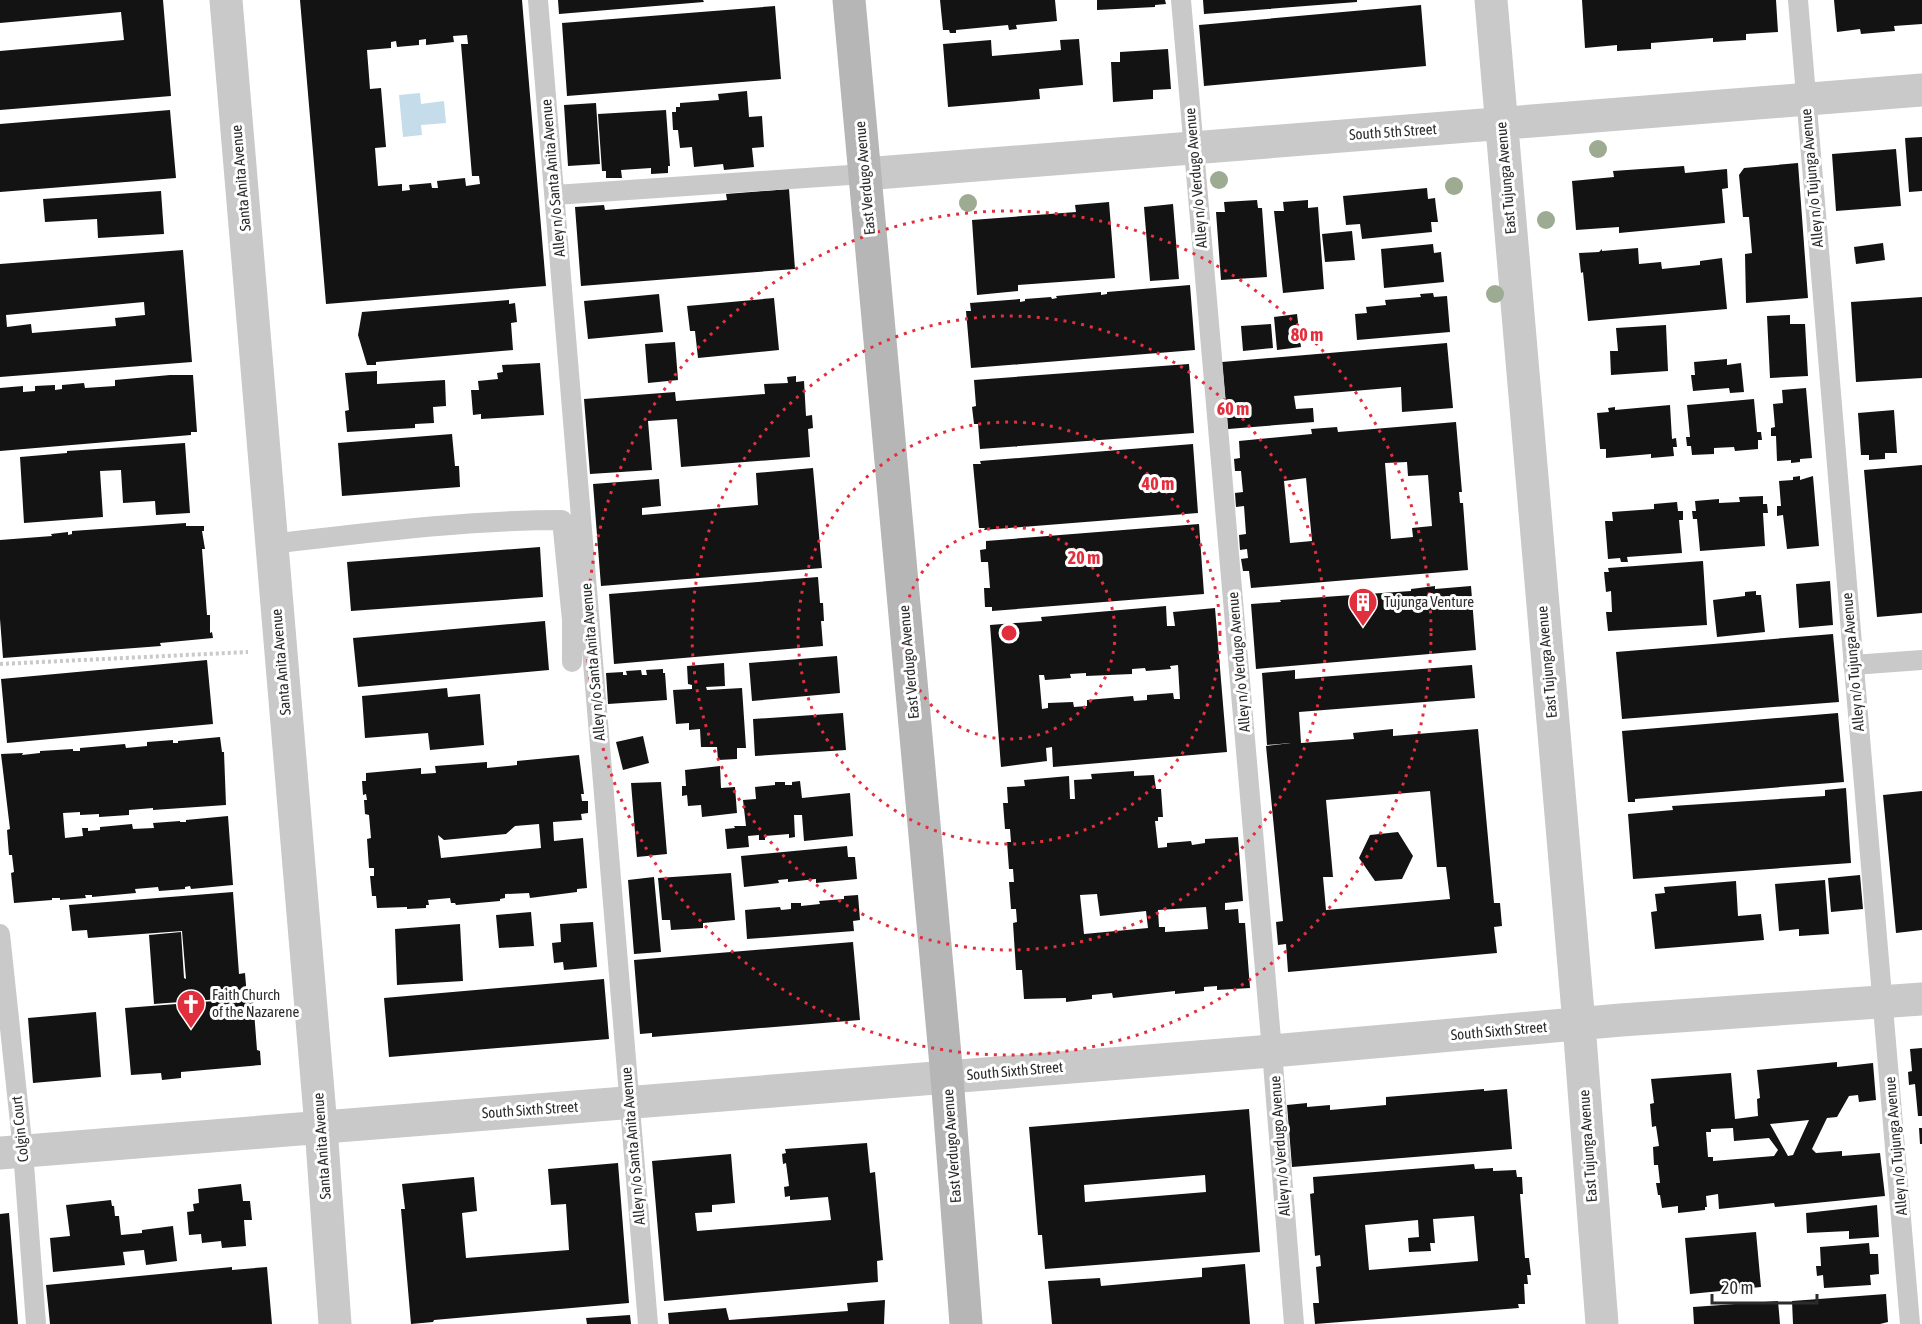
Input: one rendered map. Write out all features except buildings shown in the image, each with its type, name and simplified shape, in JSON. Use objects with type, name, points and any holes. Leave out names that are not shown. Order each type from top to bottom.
[{"type":"street","name":"Santa Anita Avenue","points":[[226,0],[321,1127],[335,1324]]},
{"type":"street","name":"East Verdugo Avenue","points":[[849,0],[947,1077],[966,1324]]},
{"type":"street","name":"East Tujunga Avenue","points":[[1491,0],[1579,1024],[1602,1324]]},
{"type":"street","name":"South 5th Street","points":[[864,174],[1922,90]]},
{"type":"street","name":"South Sixth Street","points":[[11,1152],[1272,1051],[1579,1024],[1922,999]]},
{"type":"lane","name":"Alley n/o Santa Anita Avenue","points":[[538,0],[648,1324]]},
{"type":"lane","name":"Alley n/o Verdugo Avenue","points":[[1181,0],[1294,1324]]},
{"type":"lane","name":"Alley n/o Tujunga Avenue","points":[[1798,0],[1910,1324]]},
{"type":"lane","points":[[555,195],[864,174]]},
{"type":"lane","points":[[271,544],[390,530],[509,520],[562,520],[572,620],[572,662]]},
{"type":"lane","points":[[1853,665],[1922,660]]},
{"type":"lane","name":"Colgin Court","points":[[0,934],[11,1152],[36,1324]]},
{"type":"path","points":[[0,664],[249,652]]},
{"type":"water","points":[[420,93],[421,104],[444,101],[446,123],[421,125],[422,135],[403,137],[399,95]]},
{"type":"place","name":"Tujunga Venture","points":[[1363,628]]},
{"type":"place","name":"Faith Church of the Nazarene","points":[[191,1030]]}]
